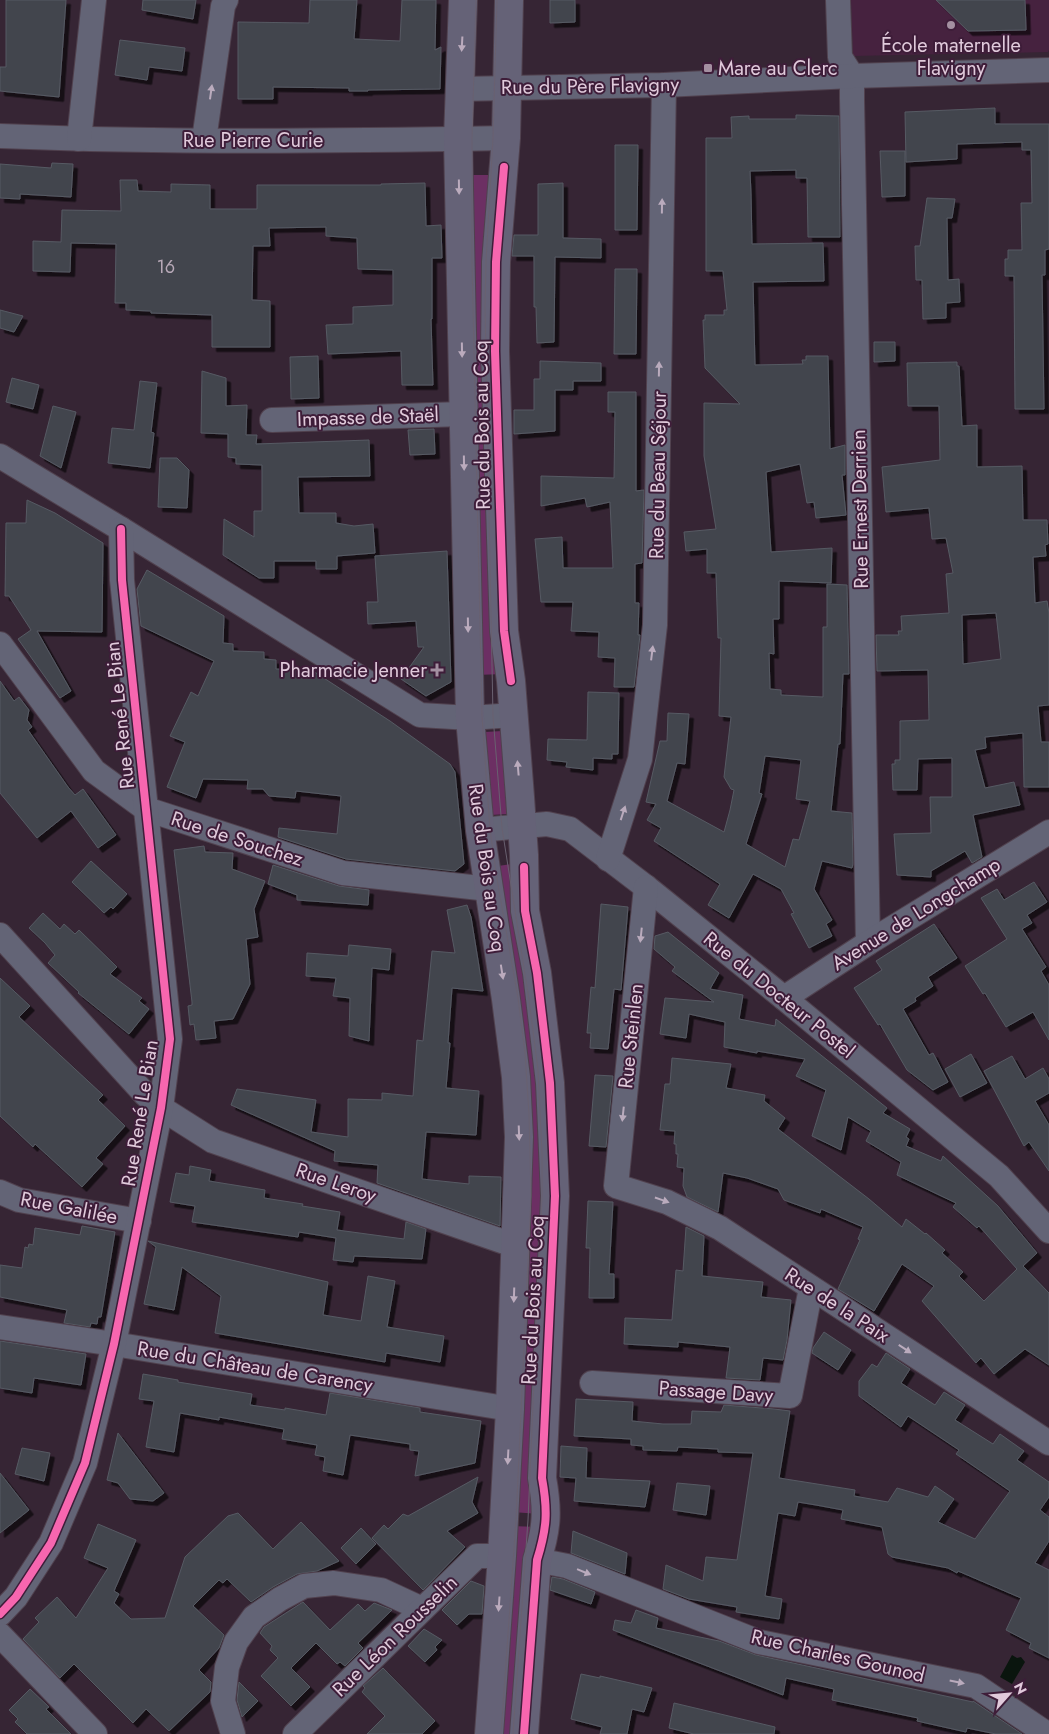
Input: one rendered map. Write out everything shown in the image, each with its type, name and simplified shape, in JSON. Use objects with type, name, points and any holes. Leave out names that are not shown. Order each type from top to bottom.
[{"type":"main road","name":"Rue du Bois au Coq","points":[[464,0],[458,138],[470,718],[480,830],[516,1077],[519,1136],[510,1409],[502,1556],[488,1734]]},
{"type":"main road","name":"Rue du Bois au Coq","points":[[509,0],[506,138],[496,262],[495,351],[504,631],[514,715],[522,826],[525,911],[537,973],[550,1083],[555,1196],[542,1478],[546,1505],[544,1536],[537,1560],[524,1734]]},
{"type":"street","points":[[79,139],[94,0]]},
{"type":"street","points":[[204,140],[223,6],[226,0]]},
{"type":"street","points":[[838,0],[840,57],[852,76]]},
{"type":"street","name":"Rue du Père Flavigny","points":[[460,88],[664,85],[852,76],[1049,70]]},
{"type":"street","name":"Rue Ernest Derrien","points":[[852,76],[868,942]]},
{"type":"street","name":"Rue du Beau Séjour","points":[[608,859],[640,759],[656,625],[664,85]]},
{"type":"street","name":"Rue Pierre Curie","points":[[0,136],[204,140],[506,138]]},
{"type":"street","name":"Impasse de Staël","points":[[272,420],[463,414]]},
{"type":"street","points":[[0,456],[122,529],[420,715],[470,718],[514,715]]},
{"type":"street","name":"Rue René Le Bian","points":[[0,1614],[16,1597],[50,1543],[86,1463],[114,1344],[153,1144],[162,1108],[170,1039],[122,580],[122,529]]},
{"type":"street","name":"Rue de Souchez","points":[[0,644],[94,771],[146,810],[343,873],[489,889]]},
{"type":"street","name":"Rue du Docteur Postel","points":[[480,830],[547,824],[570,828],[784,998],[999,1176],[1049,1230]]},
{"type":"street","name":"Avenue de Longchamp","points":[[784,998],[868,942],[1049,832]]},
{"type":"street","name":"Rue Steinlen","points":[[616,1186],[646,887]]},
{"type":"street","name":"Rue Leroy","points":[[0,935],[145,1094],[162,1108],[213,1141],[516,1246]]},
{"type":"street","name":"Rue de la Paix","points":[[616,1186],[667,1202],[720,1228],[1049,1443]]},
{"type":"street","name":"Rue Galilée","points":[[0,1192],[19,1200],[139,1221]]},
{"type":"street","name":"Passage Davy","points":[[592,1383],[790,1396],[811,1288]]},
{"type":"street","name":"Rue du Château de Carency","points":[[0,1327],[510,1409]]},
{"type":"street","name":"Rue Léon Rousselin","points":[[295,1734],[477,1556],[502,1556]]},
{"type":"street","name":"Rue Charles Gounod","points":[[537,1560],[567,1566],[759,1642],[976,1686],[1047,1734]]},
{"type":"street","points":[[233,1734],[223,1701],[227,1666],[236,1642],[254,1617],[280,1598],[304,1586],[334,1583],[381,1590],[422,1608]]},
{"type":"street","points":[[0,1635],[95,1734]]},
{"type":"shaded area","name":"École maternelle Flavigny","points":[[851,0],[1049,0],[1049,50],[1048,52],[853,56]]},
{"type":"shaded area","points":[[466,175],[496,175],[504,674],[476,675]]},
{"type":"shaded area","points":[[502,731],[508,814],[491,815],[485,732]]},
{"type":"shaded area","points":[[518,863],[544,1082],[540,1514],[512,1512],[527,1173],[491,867]]},
{"type":"shaded area","points":[[511,1526],[539,1527],[519,1734],[496,1734]]},
{"type":"shaded area","points":[[1012,1655],[1017,1658],[1021,1657],[1025,1662],[1012,1684],[1000,1677]]},
{"type":"building","points":[[6,0],[66,0],[59,97],[0,91],[0,67],[6,67]]},
{"type":"building","points":[[143,0],[196,0],[193,19],[142,10]]},
{"type":"building","points":[[310,0],[357,0],[354,39],[400,41],[402,0],[436,0],[435,50],[441,47],[440,89],[349,91],[349,88],[273,87],[273,99],[238,99],[238,22],[309,23]]},
{"type":"building","points":[[550,0],[575,0],[575,22],[550,23]]},
{"type":"building","points":[[936,0],[1025,0],[1026,30],[968,31]]},
{"type":"building","points":[[120,40],[185,48],[182,71],[149,67],[147,80],[115,75]]},
{"type":"building","points":[[995,108],[995,124],[1049,124],[1049,249],[1045,250],[1045,275],[1042,275],[1044,409],[1015,409],[1014,276],[1005,276],[1005,259],[1008,259],[1008,250],[1022,250],[1021,203],[1032,203],[1031,150],[1022,150],[1022,142],[957,144],[957,159],[906,162],[905,112]]},
{"type":"building","points":[[796,115],[839,116],[840,237],[808,237],[807,178],[796,178],[796,170],[750,171],[752,244],[823,243],[824,281],[753,282],[755,365],[803,364],[802,360],[806,360],[806,356],[828,356],[830,449],[845,445],[845,475],[842,475],[846,515],[816,518],[814,502],[807,503],[800,464],[766,472],[771,552],[832,548],[831,583],[779,581],[779,619],[773,619],[774,654],[769,653],[770,689],[781,690],[781,695],[823,697],[823,627],[827,627],[827,584],[847,585],[849,674],[843,674],[840,744],[838,744],[831,811],[852,813],[853,864],[852,868],[822,861],[814,889],[832,920],[826,924],[832,936],[809,948],[791,914],[794,913],[781,889],[753,874],[729,918],[708,905],[720,884],[654,841],[661,828],[647,820],[656,804],[646,802],[660,741],[667,741],[668,713],[689,714],[685,764],[677,763],[667,801],[724,832],[734,790],[731,789],[724,777],[731,717],[719,716],[721,638],[718,638],[716,573],[707,573],[707,549],[686,551],[684,532],[716,529],[704,456],[704,403],[740,404],[705,368],[703,320],[705,320],[705,315],[724,315],[724,310],[727,310],[723,271],[706,271],[706,138],[732,138],[731,117],[749,116],[749,119],[796,119]],"holes":[[[765,756],[801,760],[796,799],[810,801],[799,840],[793,839],[785,867],[746,844],[762,794],[759,793]]]},
{"type":"building","points":[[615,145],[638,145],[637,230],[615,230]]},
{"type":"building","points":[[880,151],[905,151],[905,196],[882,197]]},
{"type":"building","points":[[52,163],[73,164],[71,197],[20,194],[20,199],[0,198],[0,164],[51,168]]},
{"type":"building","points":[[120,180],[137,180],[138,191],[171,192],[171,184],[210,185],[210,209],[257,209],[257,185],[425,183],[426,226],[441,225],[442,258],[432,258],[433,385],[402,385],[401,351],[328,354],[326,325],[353,324],[353,307],[393,305],[393,270],[358,269],[357,238],[326,236],[326,227],[269,228],[270,246],[253,246],[252,300],[270,301],[270,347],[212,347],[212,315],[151,313],[151,311],[126,310],[126,303],[115,303],[116,244],[71,243],[70,272],[33,271],[33,241],[61,242],[62,210],[121,211]]},
{"type":"building","points":[[563,183],[563,238],[601,239],[601,258],[555,257],[554,342],[537,343],[536,307],[534,307],[534,256],[512,256],[514,235],[538,235],[538,184]]},
{"type":"building","points":[[927,198],[955,199],[952,218],[947,218],[948,280],[959,279],[960,302],[946,303],[946,318],[923,319],[922,280],[916,280],[915,246],[920,246]]},
{"type":"building","points":[[615,269],[637,269],[636,354],[614,354]]},
{"type":"building","points":[[0,310],[23,316],[14,332],[0,328]]},
{"type":"building","points":[[874,342],[895,342],[895,361],[874,362]]},
{"type":"building","points":[[318,356],[319,398],[291,399],[290,357]]},
{"type":"building","points":[[540,361],[601,363],[601,381],[573,381],[573,390],[555,390],[555,431],[514,434],[514,410],[534,410],[534,379],[540,379]]},
{"type":"building","points":[[957,362],[957,366],[959,366],[962,426],[977,425],[977,467],[1022,466],[1023,520],[1047,520],[1048,544],[1045,545],[1046,556],[1033,557],[1035,603],[1047,601],[1049,613],[1049,705],[1038,706],[1041,742],[1049,742],[1049,787],[1024,787],[1023,733],[985,737],[986,748],[975,750],[985,788],[1014,782],[1020,805],[973,815],[982,857],[972,863],[965,851],[931,871],[931,877],[897,875],[894,834],[931,833],[930,797],[952,797],[952,758],[918,759],[917,790],[893,790],[892,764],[895,764],[895,760],[900,760],[900,721],[929,720],[928,670],[877,671],[876,635],[899,635],[898,631],[902,631],[901,616],[949,613],[946,574],[953,573],[946,538],[932,539],[929,508],[886,512],[882,467],[940,460],[939,406],[908,406],[907,363]],"holes":[[[996,613],[1001,659],[963,664],[962,615]]]},
{"type":"building","points":[[202,371],[226,378],[226,406],[247,405],[246,435],[257,435],[256,444],[369,440],[370,476],[298,477],[299,513],[336,513],[336,523],[354,526],[373,524],[375,553],[337,556],[337,569],[316,569],[316,561],[274,561],[274,578],[259,578],[223,555],[224,519],[254,537],[254,511],[262,511],[262,465],[236,464],[236,458],[228,457],[228,434],[201,433]]},
{"type":"building","points":[[12,378],[39,385],[33,409],[6,402]]},
{"type":"building","points":[[140,381],[157,383],[151,432],[154,433],[150,468],[108,463],[112,428],[134,430]]},
{"type":"building","points":[[608,392],[636,392],[636,491],[644,490],[642,563],[635,564],[635,603],[639,603],[638,635],[640,635],[634,687],[614,687],[615,658],[598,657],[599,632],[571,631],[573,602],[541,602],[535,539],[562,537],[563,568],[613,568],[610,502],[587,507],[585,498],[541,506],[541,476],[614,478],[615,412],[608,412]]},
{"type":"building","points":[[53,406],[76,412],[61,468],[40,456]]},
{"type":"building","points":[[434,429],[435,454],[410,455],[408,430]]},
{"type":"building","points":[[160,458],[177,458],[189,470],[187,508],[158,507]]},
{"type":"building","points":[[27,500],[55,513],[103,543],[102,632],[37,631],[71,691],[60,698],[18,639],[31,630],[9,596],[5,596],[6,523],[26,523]]},
{"type":"building","points":[[447,551],[451,682],[426,696],[401,679],[424,647],[418,647],[416,621],[368,624],[367,602],[378,602],[375,556]]},
{"type":"building","points":[[147,570],[224,616],[223,643],[233,644],[233,651],[264,652],[264,659],[276,660],[276,669],[313,671],[390,721],[450,764],[455,772],[464,864],[455,871],[346,859],[278,837],[279,828],[337,834],[341,796],[296,791],[295,798],[269,796],[263,789],[247,789],[248,780],[203,779],[196,798],[167,787],[185,742],[170,736],[191,692],[198,696],[214,661],[141,626],[137,589]]},
{"type":"building","points":[[0,681],[14,701],[19,697],[29,710],[27,720],[32,727],[28,730],[68,787],[75,795],[83,789],[116,835],[98,848],[71,811],[37,838],[0,793]]},
{"type":"building","points":[[588,692],[619,693],[618,754],[612,754],[612,759],[593,758],[593,770],[566,767],[567,762],[547,760],[548,739],[587,740]]},
{"type":"building","points":[[204,846],[205,852],[233,853],[232,869],[265,881],[254,909],[258,937],[246,939],[250,984],[233,1019],[214,1021],[216,1038],[196,1040],[194,1024],[190,1025],[188,1006],[192,1005],[192,1002],[174,850]]},
{"type":"building","points":[[91,861],[127,894],[113,909],[111,907],[104,913],[72,882]]},
{"type":"building","points":[[273,865],[339,886],[369,890],[368,905],[297,900],[297,895],[268,884]]},
{"type":"building","points":[[1034,882],[1047,902],[1027,915],[1032,923],[1022,929],[1046,967],[1041,971],[1049,985],[1049,1040],[1033,1012],[1006,1027],[985,993],[983,994],[965,966],[1007,939],[981,898],[997,889],[1004,900]]},
{"type":"building","points":[[601,904],[628,907],[621,990],[614,989],[608,1049],[590,1048],[591,1033],[587,1033],[591,987],[595,988]]},
{"type":"building","points":[[467,905],[471,917],[483,991],[452,988],[446,1088],[479,1091],[476,1135],[426,1132],[422,1179],[469,1184],[469,1176],[501,1177],[500,1226],[377,1183],[378,1165],[334,1161],[335,1151],[231,1105],[237,1089],[316,1100],[311,1132],[348,1137],[348,1099],[382,1100],[382,1093],[413,1096],[417,1040],[423,1041],[432,951],[455,953],[447,910]]},
{"type":"building","points":[[43,913],[60,929],[64,924],[75,934],[79,930],[117,967],[110,974],[142,998],[139,1001],[149,1009],[129,1034],[78,993],[48,963],[55,955],[29,928]]},
{"type":"building","points":[[934,924],[957,958],[928,977],[933,986],[915,998],[916,1001],[903,1009],[929,1055],[933,1053],[948,1082],[933,1090],[907,1070],[880,1024],[878,1025],[854,988],[882,970],[876,961]]},
{"type":"building","points":[[668,932],[719,973],[710,989],[743,995],[739,1019],[775,1026],[776,1019],[887,1108],[883,1113],[910,1129],[906,1137],[909,1139],[906,1146],[941,1161],[943,1156],[998,1206],[1037,1253],[1023,1266],[1049,1293],[1049,1365],[1025,1349],[994,1374],[981,1358],[976,1363],[922,1301],[934,1286],[902,1264],[874,1311],[838,1289],[860,1240],[858,1239],[863,1227],[821,1209],[820,1213],[784,1200],[778,1189],[747,1178],[723,1173],[718,1212],[687,1197],[683,1186],[684,1168],[677,1167],[678,1154],[676,1154],[676,1144],[674,1144],[675,1131],[660,1130],[665,1084],[670,1084],[672,1058],[731,1064],[726,1088],[765,1095],[764,1101],[785,1118],[778,1129],[869,1199],[902,1227],[906,1219],[926,1233],[945,1250],[942,1253],[963,1272],[959,1276],[984,1301],[1017,1269],[979,1226],[977,1228],[953,1207],[956,1203],[897,1175],[901,1162],[866,1141],[871,1131],[848,1117],[841,1150],[812,1136],[826,1090],[796,1076],[805,1059],[724,1047],[725,1022],[689,1014],[686,1038],[660,1034],[665,998],[714,1002],[672,971],[675,967],[654,949],[655,936]]},
{"type":"building","points":[[349,945],[391,949],[389,970],[372,968],[369,1041],[349,1036],[350,998],[333,996],[336,978],[306,976],[307,953],[348,956]]},
{"type":"building","points":[[0,978],[30,1006],[19,1017],[103,1095],[98,1100],[125,1126],[96,1158],[103,1164],[82,1187],[35,1144],[33,1147],[0,1116]]},
{"type":"building","points":[[971,1054],[987,1083],[960,1097],[945,1069]]},
{"type":"building","points":[[1012,1056],[1025,1079],[1043,1068],[1049,1079],[1049,1093],[1035,1101],[1049,1125],[1049,1171],[1029,1142],[1024,1146],[984,1071]]},
{"type":"building","points":[[595,1075],[613,1076],[606,1147],[589,1146]]},
{"type":"building","points":[[190,1166],[211,1170],[209,1181],[265,1190],[264,1198],[340,1212],[337,1230],[404,1239],[406,1222],[426,1229],[422,1259],[354,1256],[353,1262],[333,1260],[336,1238],[299,1232],[298,1237],[192,1222],[195,1206],[170,1202],[176,1173],[189,1175]]},
{"type":"building","points":[[588,1201],[613,1202],[609,1274],[614,1274],[614,1298],[589,1298],[590,1248],[586,1248]]},
{"type":"building","points":[[82,1226],[115,1232],[101,1317],[98,1317],[97,1324],[91,1323],[90,1327],[64,1323],[67,1310],[0,1297],[0,1265],[22,1268],[25,1247],[28,1248],[29,1244],[33,1245],[35,1228],[80,1235]]},
{"type":"building","points":[[686,1227],[704,1236],[702,1276],[763,1282],[761,1297],[791,1300],[783,1360],[763,1358],[760,1380],[726,1378],[730,1347],[678,1342],[678,1347],[624,1344],[625,1318],[672,1320],[676,1270],[683,1271]]},
{"type":"building","points":[[148,1241],[328,1282],[323,1315],[361,1321],[368,1276],[395,1281],[387,1327],[444,1336],[440,1362],[386,1353],[385,1362],[215,1333],[221,1296],[182,1267],[174,1310],[144,1304],[156,1247]]},
{"type":"building","points":[[824,1332],[851,1350],[838,1370],[812,1353],[813,1348]]},
{"type":"building","points":[[0,1341],[86,1354],[81,1385],[34,1378],[32,1393],[0,1388]]},
{"type":"building","points":[[886,1353],[910,1369],[901,1383],[935,1405],[944,1392],[965,1405],[955,1420],[993,1444],[1000,1434],[1024,1451],[1017,1460],[1049,1482],[1049,1497],[1040,1510],[1049,1517],[1049,1541],[1035,1563],[1049,1570],[1049,1658],[1029,1648],[1031,1643],[1006,1630],[1021,1598],[958,1571],[957,1573],[948,1568],[892,1557],[888,1554],[882,1527],[841,1519],[843,1510],[816,1505],[798,1502],[795,1516],[778,1513],[765,1596],[782,1599],[779,1619],[736,1612],[737,1607],[689,1599],[663,1589],[666,1565],[703,1581],[706,1557],[737,1560],[753,1453],[718,1452],[718,1449],[678,1447],[677,1451],[643,1450],[643,1446],[631,1445],[631,1439],[574,1436],[576,1399],[633,1402],[632,1421],[663,1424],[691,1424],[692,1411],[721,1412],[724,1405],[790,1411],[779,1478],[855,1490],[854,1496],[888,1502],[897,1488],[928,1497],[935,1486],[954,1499],[938,1522],[975,1539],[1010,1491],[956,1454],[959,1450],[908,1416],[901,1427],[859,1396],[859,1381],[872,1364],[877,1367]]},
{"type":"building","points":[[143,1374],[178,1380],[178,1382],[252,1394],[250,1405],[285,1410],[285,1408],[326,1415],[330,1393],[420,1408],[420,1412],[481,1421],[475,1463],[415,1476],[419,1451],[410,1450],[410,1444],[350,1435],[343,1475],[323,1471],[325,1457],[315,1455],[317,1445],[282,1439],[284,1429],[219,1417],[219,1420],[180,1413],[174,1452],[146,1447],[154,1401],[139,1399]]},
{"type":"building","points":[[118,1433],[164,1493],[153,1501],[130,1499],[118,1483],[107,1480]]},
{"type":"building","points":[[561,1446],[587,1448],[586,1478],[650,1481],[645,1507],[574,1501],[576,1478],[560,1477]]},
{"type":"building","points":[[22,1448],[50,1453],[44,1481],[15,1474]]},
{"type":"building","points":[[0,1473],[29,1510],[0,1533]]},
{"type":"building","points":[[478,1477],[472,1502],[478,1513],[447,1531],[465,1547],[423,1590],[372,1538],[384,1525],[388,1529],[403,1514],[408,1516]]},
{"type":"building","points":[[677,1483],[710,1486],[706,1515],[673,1510]]},
{"type":"building","points":[[238,1513],[273,1549],[301,1522],[339,1561],[317,1571],[297,1574],[251,1602],[227,1579],[223,1583],[219,1580],[193,1606],[224,1635],[219,1648],[199,1670],[211,1682],[210,1692],[169,1731],[146,1709],[133,1723],[74,1664],[60,1678],[23,1639],[39,1622],[35,1618],[57,1597],[76,1618],[108,1568],[84,1558],[98,1524],[136,1540],[114,1591],[119,1594],[114,1603],[131,1619],[165,1618],[185,1557],[228,1516]]},
{"type":"building","points":[[361,1528],[376,1544],[356,1564],[341,1548]]},
{"type":"building","points":[[573,1531],[627,1553],[625,1574],[571,1553]]},
{"type":"building","points":[[552,1577],[563,1579],[595,1592],[591,1604],[550,1590]]},
{"type":"building","points":[[471,1581],[484,1586],[482,1614],[469,1614],[457,1625],[442,1610]]},
{"type":"building","points":[[303,1602],[330,1630],[358,1604],[365,1611],[374,1603],[392,1610],[358,1643],[363,1648],[345,1666],[340,1662],[337,1664],[316,1643],[291,1668],[310,1687],[291,1706],[261,1676],[278,1658],[270,1650],[272,1646],[260,1633],[264,1627]]},
{"type":"building","points":[[636,1610],[658,1618],[656,1628],[719,1641],[756,1655],[973,1701],[1022,1734],[996,1734],[967,1728],[966,1732],[917,1721],[918,1718],[832,1700],[834,1689],[786,1678],[783,1695],[613,1630],[615,1620],[631,1623]]},
{"type":"building","points":[[424,1629],[442,1640],[435,1647],[437,1650],[425,1662],[408,1646]]},
{"type":"building","points":[[383,1668],[435,1721],[422,1734],[367,1734],[385,1716],[362,1692],[365,1688],[363,1686]]},
{"type":"building","points":[[581,1674],[600,1678],[600,1676],[652,1688],[644,1712],[632,1709],[627,1734],[600,1734],[602,1727],[571,1719]]},
{"type":"building","points":[[239,1682],[258,1701],[242,1717],[237,1700]]},
{"type":"building","points":[[30,1689],[49,1707],[46,1709],[71,1734],[27,1734],[15,1722],[18,1719],[9,1710]]},
{"type":"building","points":[[674,1703],[775,1727],[774,1734],[694,1734],[669,1728]]},
{"type":"tram line","points":[[476,0],[472,138],[472,261],[482,716],[490,829],[518,998],[525,1053],[531,1196],[516,1520],[501,1734]]},
{"type":"tram line","points":[[497,0],[485,307],[493,716],[502,828],[538,1070],[542,1154],[542,1196],[528,1520],[513,1734]]},
{"type":"cycle path","points":[[504,167],[496,262],[495,351],[504,631],[511,681]]},
{"type":"cycle path","points":[[0,1614],[16,1597],[51,1543],[85,1463],[114,1344],[161,1108],[170,1039],[122,580],[121,529]]},
{"type":"cycle path","points":[[524,867],[525,911],[537,973],[550,1083],[555,1196],[542,1478],[546,1519],[537,1560],[524,1734]]},
{"type":"place","name":"École maternelle Flavigny","points":[[951,25]]},
{"type":"place","name":"Mare au Clerc","points":[[708,68]]},
{"type":"place","name":"Pharmacie Jenner","points":[[437,670]]}]
